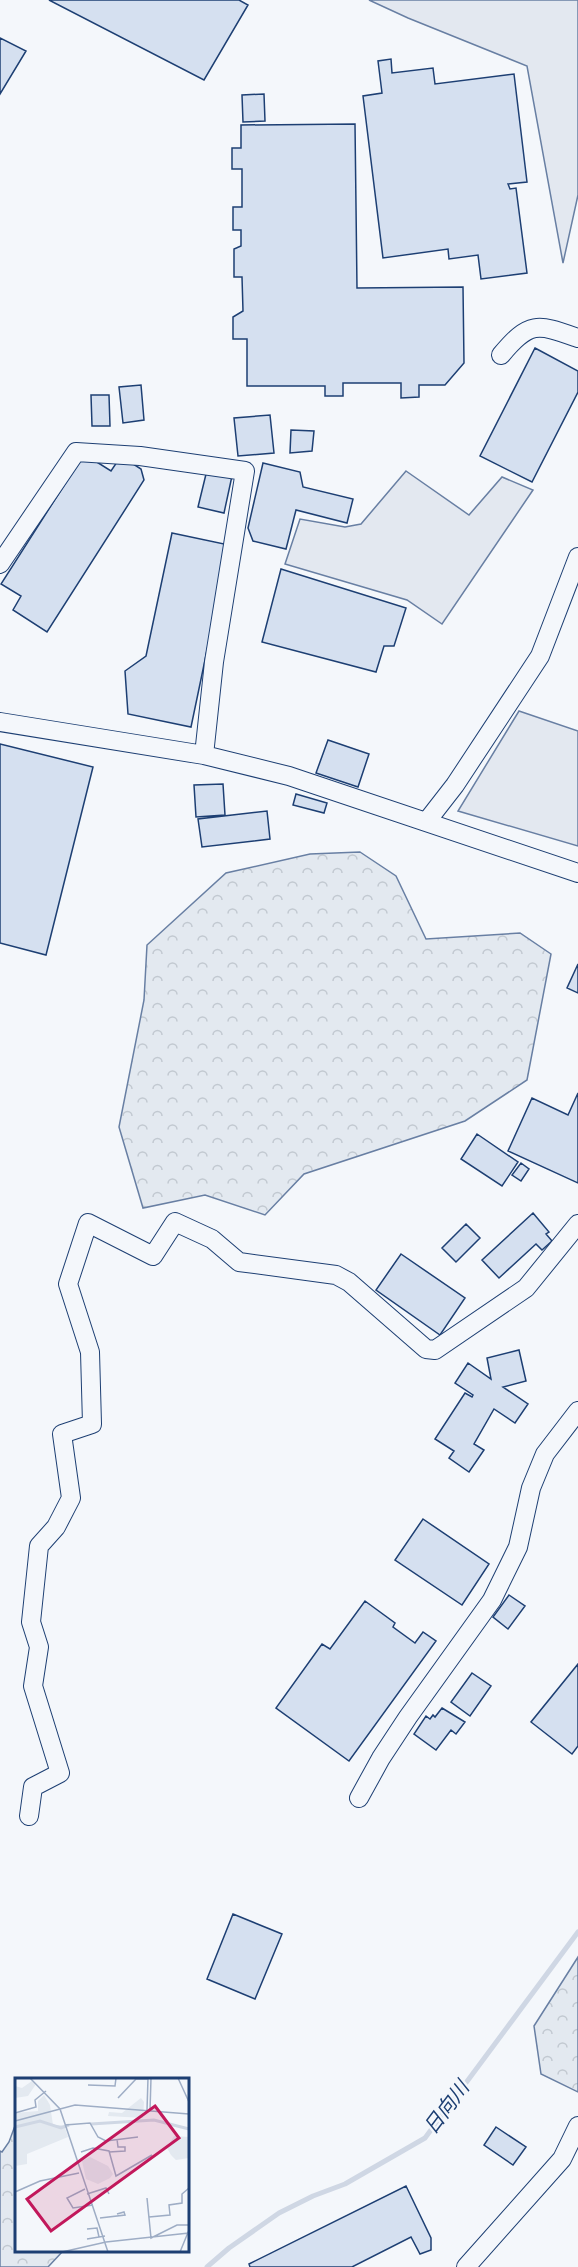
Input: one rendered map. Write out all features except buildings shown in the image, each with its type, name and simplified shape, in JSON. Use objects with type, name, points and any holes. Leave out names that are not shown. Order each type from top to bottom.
[{"type":"street","points":[[501,355],[514,339],[530,328],[547,328],[578,338]]},
{"type":"street","points":[[0,564],[76,452],[140,456],[245,471],[214,662],[204,755]]},
{"type":"street","points":[[427,821],[455,785],[540,656],[578,557]]},
{"type":"street","points":[[0,722],[106,737],[204,755],[289,776],[578,873]]},
{"type":"street","points":[[29,1816],[33,1787],[60,1773],[33,1686],[39,1647],[31,1622],[39,1546],[56,1527],[71,1498],[62,1434],[92,1424],[90,1352],[68,1284],[88,1222],[153,1256],[175,1222],[212,1239],[239,1262],[336,1275],[349,1282],[426,1349],[435,1350],[526,1288],[578,1224]]},
{"type":"street","points":[[359,1798],[381,1758],[408,1717],[492,1600],[518,1547],[531,1488],[545,1454],[578,1411]]},
{"type":"street","points":[[466,2267],[562,2159],[578,2126]]},
{"type":"street","points":[[562,2159],[578,2150]]},
{"type":"green space","points":[[360,852],[396,876],[426,939],[520,933],[551,954],[527,1080],[465,1121],[304,1174],[265,1215],[205,1195],[143,1208],[119,1127],[144,1000],[147,945],[226,873],[310,854]]},
{"type":"green space","points":[[578,1957],[578,2092],[541,2074],[534,2026]]},
{"type":"green space","points":[[15,2126],[15,2252],[62,2252],[48,2267],[0,2267],[0,2151],[2,2152],[9,2142]]},
{"type":"shaded area","points":[[369,0],[578,0],[578,195],[563,263],[527,66]]},
{"type":"shaded area","points":[[406,471],[469,515],[502,477],[533,490],[442,624],[407,600],[285,564],[300,519],[345,527],[361,524]]},
{"type":"shaded area","points":[[519,711],[578,731],[578,846],[458,811]]},
{"type":"waterway","name":"日向川","points":[[207,2267],[229,2248],[279,2213],[313,2196],[345,2184],[425,2138],[578,1932]]}]
